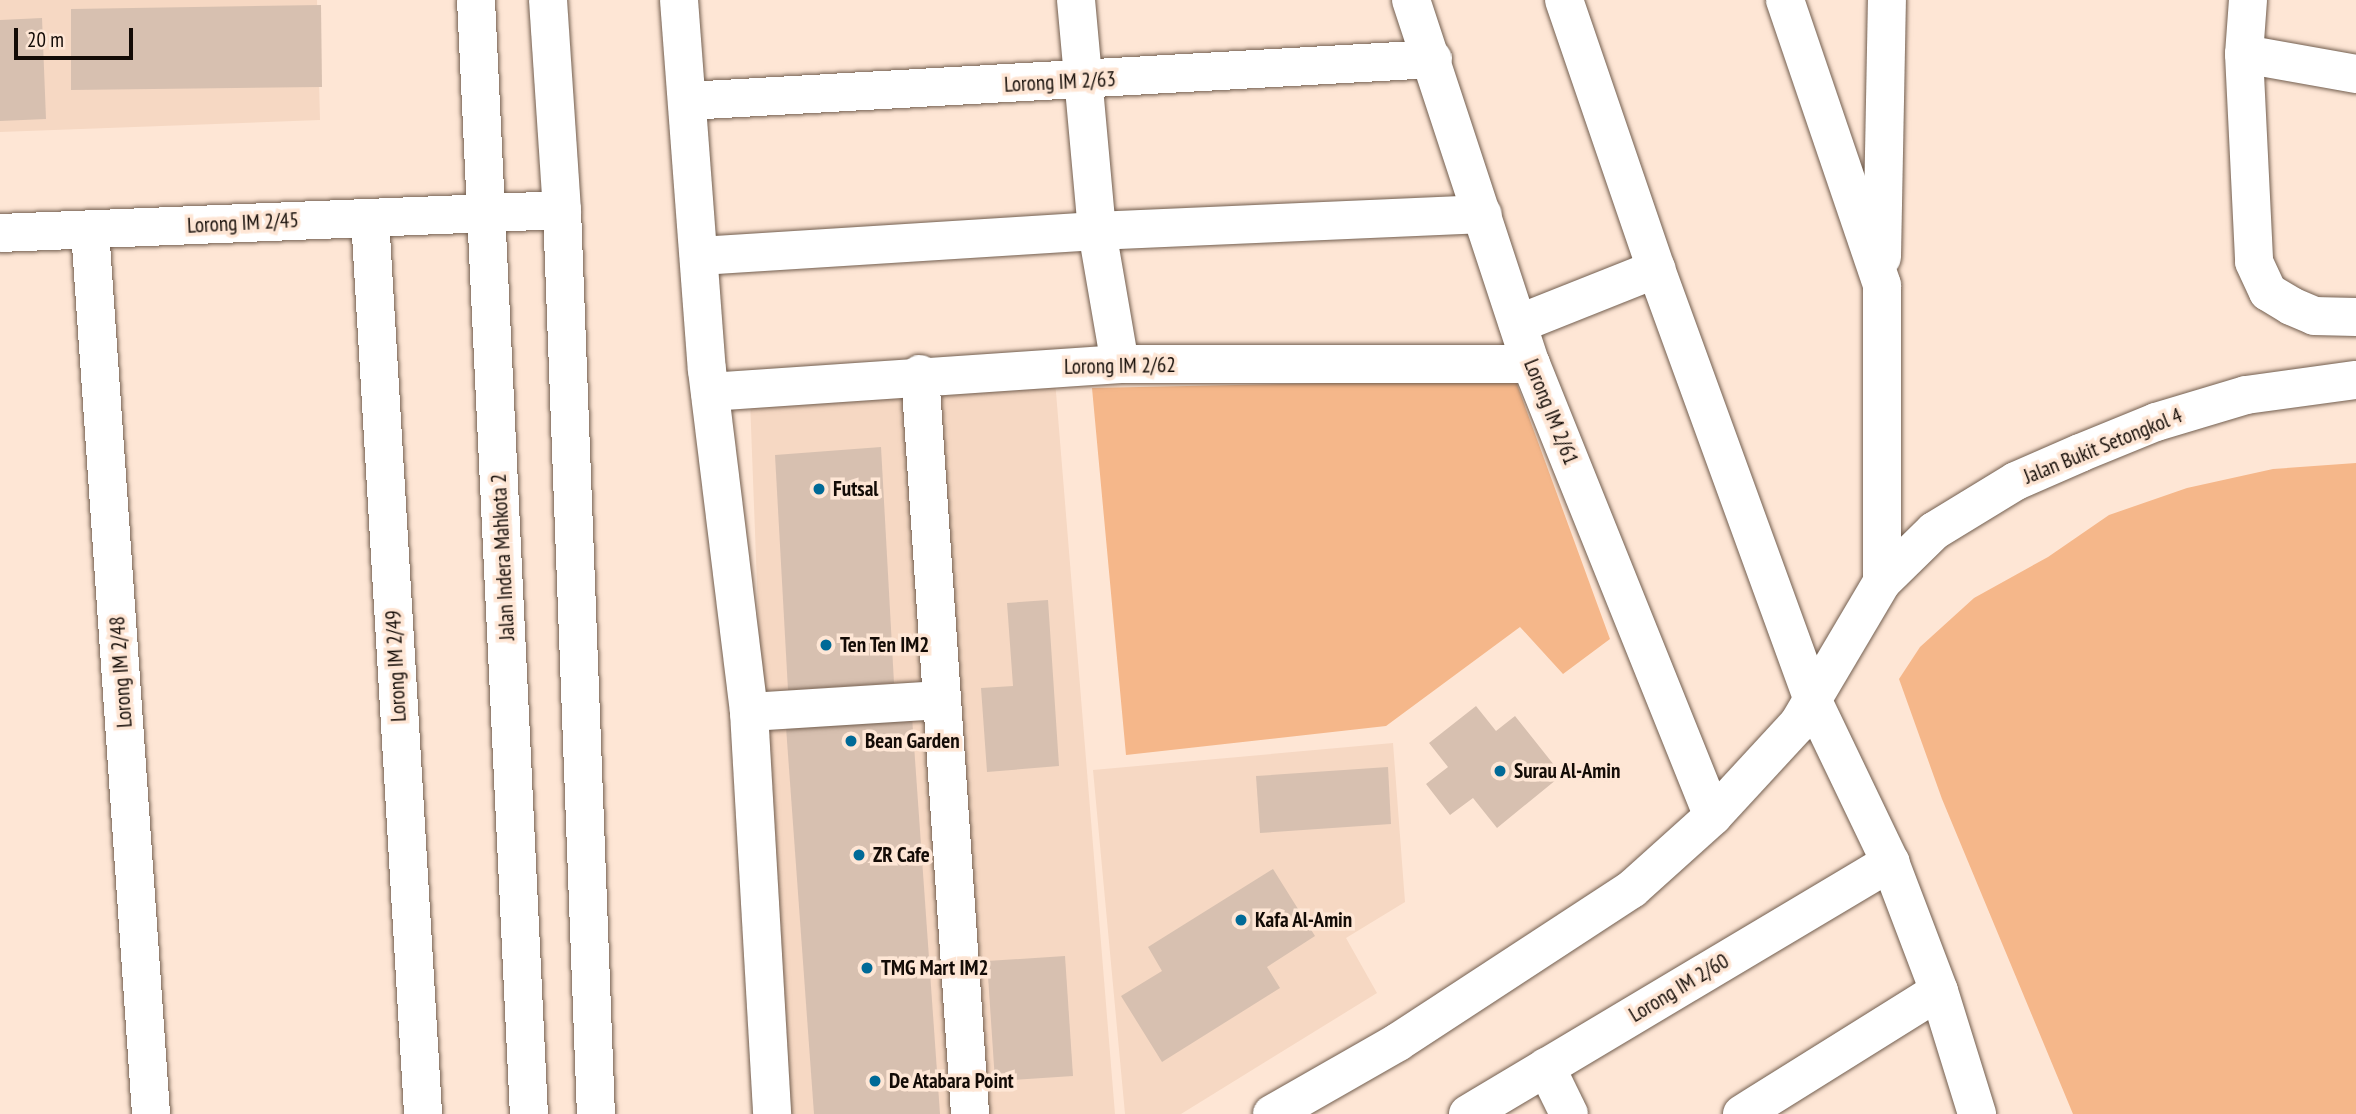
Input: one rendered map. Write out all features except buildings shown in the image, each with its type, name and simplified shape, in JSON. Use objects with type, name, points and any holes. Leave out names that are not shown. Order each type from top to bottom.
[{"type":"street","name":"Jalan Indera Mahkota 2","points":[[476,0],[529,1114]]},
{"type":"street","points":[[548,0],[562,210],[596,1114]]},
{"type":"street","points":[[679,0],[710,392],[749,712],[772,1114]]},
{"type":"street","points":[[1076,0],[1097,231],[1119,364]]},
{"type":"street","name":"Lorong IM 2/61","points":[[1411,0],[1433,59],[1531,364],[1713,816]]},
{"type":"street","points":[[1565,0],[1656,270],[1813,701],[1890,862],[1939,991],[1977,1114]]},
{"type":"street","points":[[1785,0],[1882,285]]},
{"type":"street","points":[[1272,1114],[1398,1042],[1632,889],[1713,816],[1798,724],[1882,582],[1882,285],[1887,0]]},
{"type":"street","points":[[2248,0],[2244,54],[2254,262],[2268,292],[2291,306],[2314,316],[2356,317]]},
{"type":"street","points":[[2244,54],[2356,74]]},
{"type":"street","name":"Lorong IM 2/63","points":[[687,101],[1082,81],[1433,59]]},
{"type":"street","name":"Lorong IM 2/45","points":[[0,233],[370,218],[487,217],[562,210]]},
{"type":"street","points":[[699,256],[1097,231],[1483,214]]},
{"type":"street","name":"Lorong IM 2/49","points":[[370,218],[423,1114]]},
{"type":"street","name":"Lorong IM 2/48","points":[[90,230],[151,1114]]},
{"type":"street","points":[[1518,324],[1656,270]]},
{"type":"street","name":"Lorong IM 2/62","points":[[710,392],[920,374],[1119,364],[1531,364]]},
{"type":"street","points":[[920,374],[970,1114]]},
{"type":"street","name":"Jalan Bukit Setongkol 4","points":[[1882,582],[1934,531],[2016,481],[2155,422],[2246,395],[2356,380]]},
{"type":"street","points":[[749,712],[942,700]]},
{"type":"street","name":"Lorong IM 2/60","points":[[1468,1114],[1890,862]]},
{"type":"street","points":[[1742,1114],[1939,991]]},
{"type":"street","points":[[1546,1067],[1569,1114]]},
{"type":"shaded area","points":[[0,0],[317,0],[320,120],[0,132]]},
{"type":"shaded area","points":[[1515,379],[1610,639],[1563,674],[1520,627],[1386,726],[1126,755],[1092,388]]},
{"type":"shaded area","points":[[1055,380],[1115,1114],[777,1114],[750,400]]},
{"type":"shaded area","points":[[2356,463],[2356,1114],[2073,1114],[1942,799],[1899,679],[1920,647],[1974,598],[2048,557],[2109,515],[2187,488],[2273,469]]},
{"type":"shaded area","name":"Kafa Al-Amin","points":[[1393,743],[1405,902],[1346,938],[1377,993],[1181,1114],[1125,1114],[1093,770]]},
{"type":"place","name":"Futsal","points":[[819,489]]},
{"type":"place","name":"Ten Ten IM2","points":[[826,645]]},
{"type":"place","name":"Bean Garden","points":[[851,741]]},
{"type":"place","name":"Surau Al-Amin","points":[[1500,771]]},
{"type":"place","name":"ZR Cafe","points":[[859,855]]},
{"type":"place","name":"Kafa Al-Amin","points":[[1241,920]]},
{"type":"place","name":"TMG Mart IM2","points":[[867,968]]},
{"type":"place","name":"De Atabara Point","points":[[875,1081]]}]
